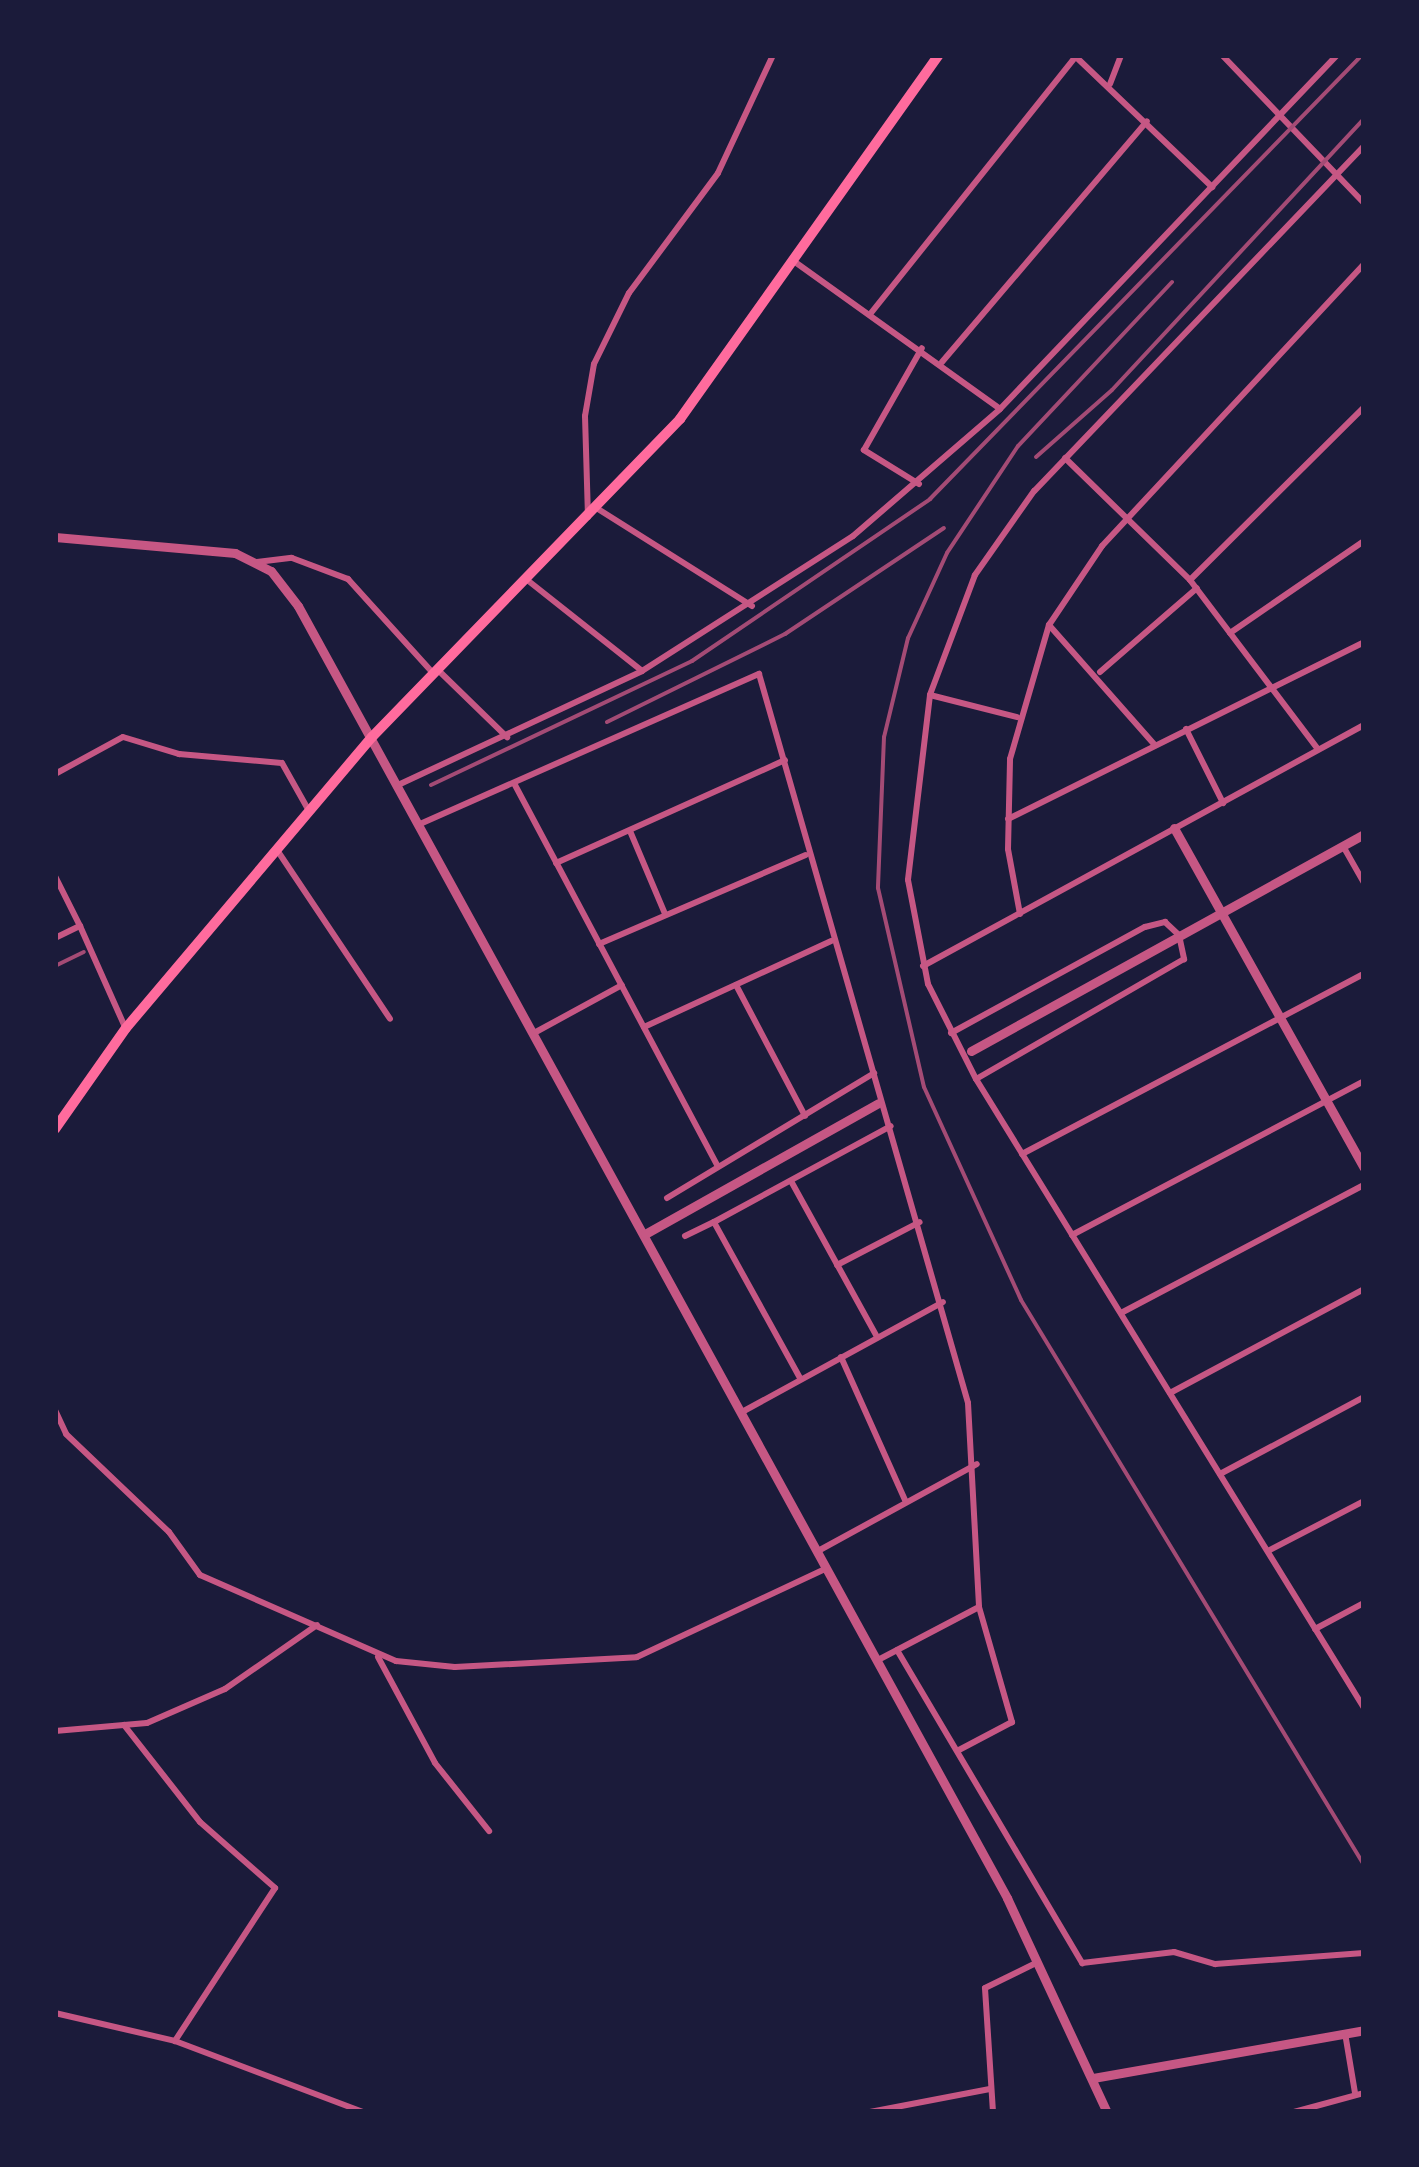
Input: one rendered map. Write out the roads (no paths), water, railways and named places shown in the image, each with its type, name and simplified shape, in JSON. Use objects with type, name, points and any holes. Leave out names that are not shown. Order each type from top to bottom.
[{"type":"main road","points":[[55,1130],[126,1028],[372,738],[593,514],[680,419],[939,55]]},
{"type":"street","points":[[753,607],[593,514],[585,416],[594,364],[628,293],[718,173],[773,55]]},
{"type":"street","points":[[1110,84],[1122,55]]},
{"type":"street","points":[[1222,55],[1276,118],[1364,203]]},
{"type":"street","points":[[398,784],[642,672],[753,607],[919,484],[1000,410],[1337,55]]},
{"type":"street","points":[[870,313],[1075,56],[1110,84],[1212,186]]},
{"type":"street","points":[[942,362],[1147,121]]},
{"type":"street","points":[[1364,146],[1065,458],[974,574],[930,695],[908,841],[923,966],[951,1032],[976,1079],[1364,1708]]},
{"type":"street","points":[[795,262],[942,362],[1000,410]]},
{"type":"street","points":[[1020,914],[1007,819],[1017,717],[1049,625],[1128,519],[1364,264]]},
{"type":"street","points":[[919,484],[864,450],[922,348]]},
{"type":"street","points":[[1190,580],[1364,407]]},
{"type":"street","points":[[1065,458],[1197,588],[1318,749]]},
{"type":"street","points":[[55,537],[175,544],[257,562],[292,558],[348,579],[435,671],[507,737]]},
{"type":"street","points":[[1230,633],[1364,541]]},
{"type":"street","points":[[257,562],[298,606],[420,824],[1040,1961],[1108,2112]]},
{"type":"street","points":[[526,579],[642,672]]},
{"type":"street","points":[[1100,672],[1197,588]]},
{"type":"street","points":[[1049,625],[1100,672],[1154,744]]},
{"type":"street","points":[[1007,819],[1364,642]]},
{"type":"street","points":[[420,824],[760,674],[812,850],[600,944]]},
{"type":"street","points":[[930,695],[1017,717]]},
{"type":"street","points":[[923,966],[1364,724]]},
{"type":"street","points":[[1186,728],[1223,803]]},
{"type":"street","points":[[55,774],[123,738],[179,754],[282,763],[309,812]]},
{"type":"street","points":[[556,864],[785,760]]},
{"type":"street","points":[[515,784],[718,1166]]},
{"type":"street","points":[[1174,828],[1364,1168]]},
{"type":"street","points":[[630,831],[664,914]]},
{"type":"street","points":[[971,1051],[1364,834]]},
{"type":"street","points":[[1344,846],[1364,883]]},
{"type":"street","points":[[277,850],[390,1019]]},
{"type":"street","points":[[806,854],[943,1302],[977,1464],[978,1607],[1012,1722],[958,1750]]},
{"type":"street","points":[[55,876],[126,1028]]},
{"type":"street","points":[[951,1032],[1145,927],[1165,922],[1180,935],[1184,959],[976,1079]]},
{"type":"street","points":[[55,938],[80,926]]},
{"type":"street","points":[[644,1027],[831,941]]},
{"type":"street","points":[[1022,1154],[1364,974]]},
{"type":"street","points":[[736,985],[805,1116]]},
{"type":"street","points":[[534,1033],[622,986]]},
{"type":"street","points":[[666,1198],[874,1073]]},
{"type":"street","points":[[1072,1235],[1364,1081]]},
{"type":"street","points":[[645,1234],[878,1103]]},
{"type":"street","points":[[685,1236],[890,1126]]},
{"type":"street","points":[[791,1182],[878,1337]]},
{"type":"street","points":[[1121,1314],[1364,1185]]},
{"type":"street","points":[[714,1222],[800,1378]]},
{"type":"street","points":[[837,1265],[920,1222]]},
{"type":"street","points":[[1170,1393],[1364,1288]]},
{"type":"street","points":[[742,1412],[943,1302]]},
{"type":"street","points":[[841,1356],[905,1500]]},
{"type":"street","points":[[1220,1474],[1364,1397]]},
{"type":"street","points":[[55,1410],[66,1434],[169,1532],[200,1575],[318,1624],[378,1656],[434,1667],[636,1656],[828,1568]]},
{"type":"street","points":[[818,1550],[977,1464]]},
{"type":"street","points":[[1268,1552],[1364,1500]]},
{"type":"street","points":[[1315,1629],[1364,1603]]},
{"type":"street","points":[[878,1660],[978,1607]]},
{"type":"street","points":[[55,1732],[124,1725],[225,1690],[318,1624]]},
{"type":"street","points":[[897,1650],[1082,1963],[1174,1952],[1215,1964],[1364,1952]]},
{"type":"street","points":[[378,1656],[435,1764],[489,1831]]},
{"type":"street","points":[[124,1725],[200,1822],[275,1888],[175,2041]]},
{"type":"street","points":[[993,2112],[985,1988],[1040,1961]]},
{"type":"street","points":[[55,2013],[175,2041],[363,2112]]},
{"type":"street","points":[[1093,2078],[1364,2030]]},
{"type":"street","points":[[1294,2112],[1360,2093],[1345,2033]]},
{"type":"street","points":[[870,2112],[990,2089]]},
{"type":"railway","points":[[431,785],[692,661],[930,499],[1362,55]]},
{"type":"railway","points":[[1036,457],[1112,390],[1364,119]]},
{"type":"railway","points":[[1172,282],[1018,446],[947,553],[908,638],[884,737],[878,888],[924,1087],[1021,1300],[1364,1865]]},
{"type":"railway","points":[[607,722],[785,634],[944,528]]},
{"type":"railway","points":[[55,966],[84,952]]}]
